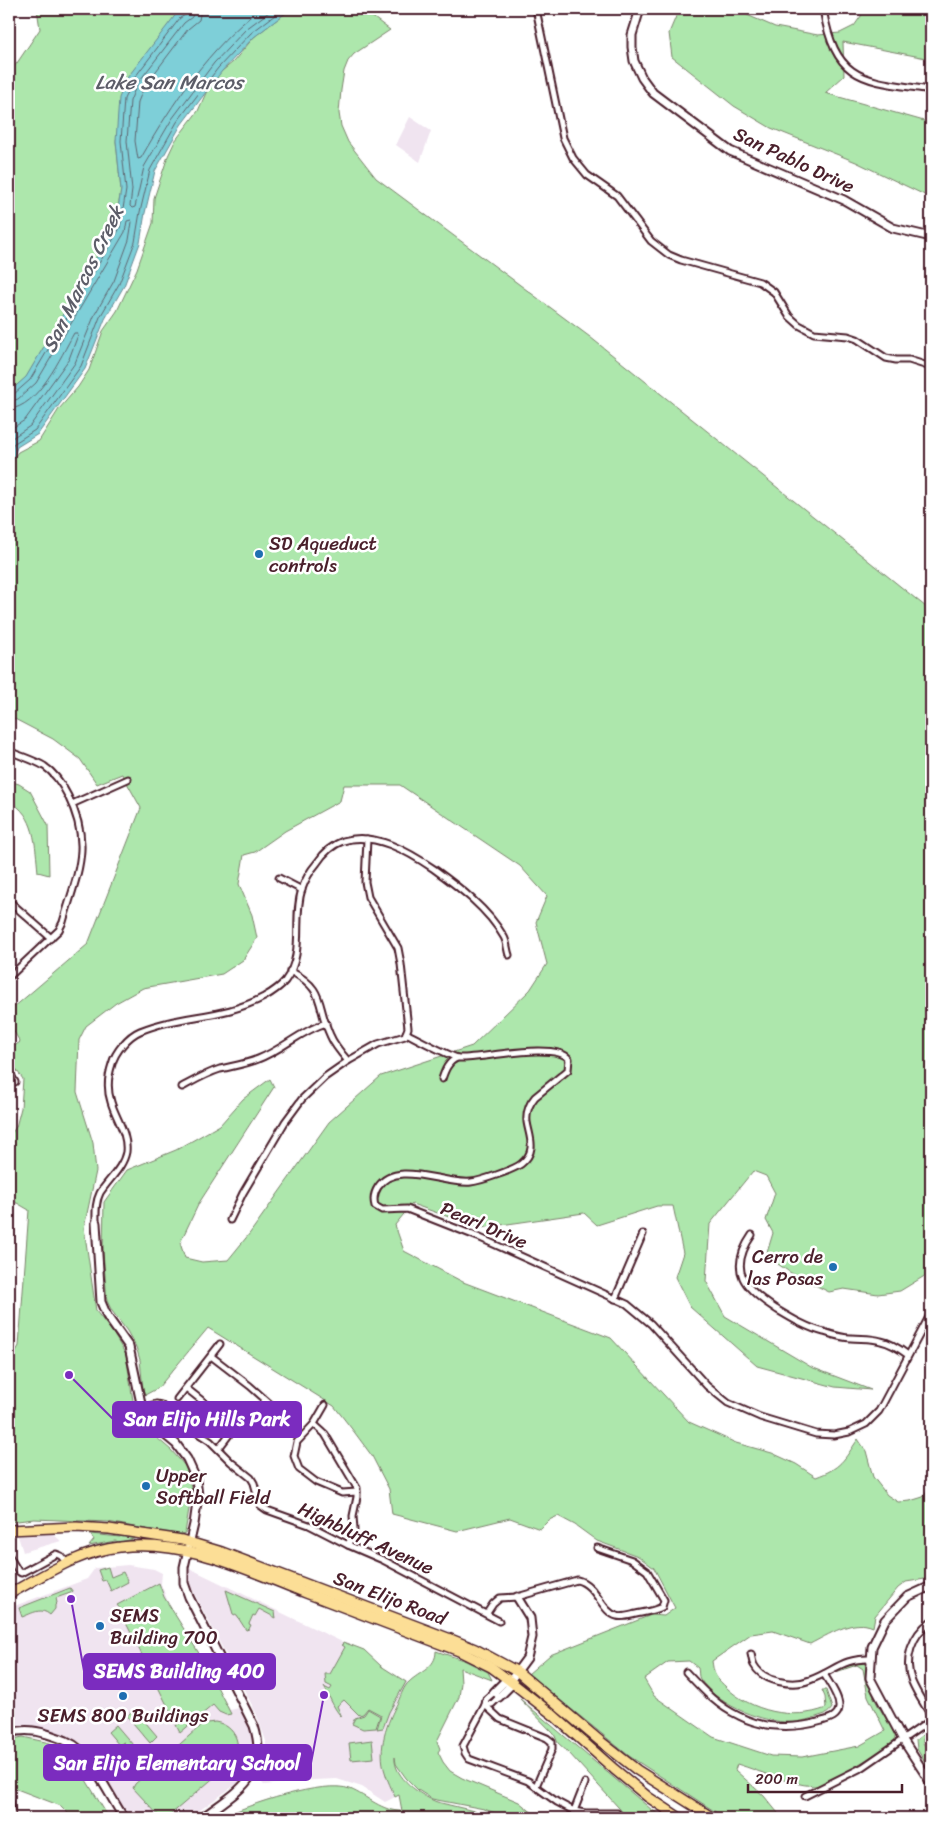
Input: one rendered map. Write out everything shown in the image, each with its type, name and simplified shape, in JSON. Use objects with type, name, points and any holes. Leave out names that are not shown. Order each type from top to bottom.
[{"type":"main road","name":"San Elijo Road","points":[[9,1530],[52,1527],[109,1529],[153,1535],[189,1547],[459,1652],[490,1667],[510,1681],[552,1714],[648,1797],[680,1818]]},
{"type":"main road","name":"San Elijo Road","points":[[9,1594],[67,1563],[98,1551],[119,1547],[155,1545],[177,1548],[189,1547],[222,1552],[448,1638],[475,1649],[518,1672],[600,1742],[637,1770],[713,1818]]},
{"type":"main road","points":[[9,1801],[11,1818]]},
{"type":"street","points":[[536,9],[563,138],[573,158],[587,175],[617,196],[651,241],[669,255],[681,260],[760,282],[774,292],[789,316],[799,325],[814,333],[848,336],[857,339],[886,358],[909,360],[931,367]]},
{"type":"street","name":"San Pablo Drive","points":[[640,9],[632,35],[634,61],[642,78],[653,93],[730,151],[844,200],[893,228],[931,237]]},
{"type":"street","points":[[823,9],[827,34],[835,52],[848,69],[872,81],[931,90]]},
{"type":"street","points":[[9,751],[44,766],[57,777],[72,804],[80,825],[82,840],[81,857],[63,922],[59,930],[9,977]]},
{"type":"street","points":[[72,804],[128,779]]},
{"type":"street","points":[[230,1220],[243,1193],[284,1122],[302,1099],[325,1077],[348,1061],[378,1044],[405,1036],[408,1028],[398,948],[368,898],[365,882],[367,839]]},
{"type":"street","points":[[202,1818],[244,1785],[256,1769],[259,1751],[254,1726],[184,1583],[184,1567],[198,1496],[196,1479],[187,1459],[176,1444],[153,1425],[142,1408],[129,1347],[107,1316],[102,1302],[96,1204],[100,1194],[118,1169],[126,1152],[125,1134],[110,1101],[108,1083],[112,1062],[123,1044],[138,1031],[158,1025],[225,1013],[250,1004],[272,992],[284,981],[297,954],[302,890],[311,870],[325,853],[341,842],[367,839],[386,843],[428,865],[452,882],[490,918],[505,938],[509,955]]},
{"type":"street","points":[[279,878],[302,890]]},
{"type":"street","points":[[9,901],[51,938]]},
{"type":"street","points":[[290,971],[304,978],[315,990],[337,1048],[348,1061]]},
{"type":"street","points":[[182,1088],[202,1076],[258,1059],[311,1028],[326,1023]]},
{"type":"street","points":[[406,1033],[457,1058]]},
{"type":"street","name":"Pearl Drive","points":[[457,1058],[535,1051],[563,1054],[569,1059],[566,1072],[531,1102],[527,1115],[531,1134],[531,1149],[521,1164],[471,1182],[458,1182],[406,1174],[391,1175],[376,1190],[375,1206],[382,1210],[401,1208],[415,1212],[478,1237],[627,1304],[651,1324],[707,1386],[728,1402],[760,1416],[816,1434],[834,1436],[849,1432],[866,1424],[879,1411],[931,1313]]},
{"type":"street","points":[[442,1079],[446,1068],[457,1058]]},
{"type":"street","points":[[9,1072],[15,1082]]},
{"type":"street","points":[[615,1299],[643,1234]]},
{"type":"street","points":[[752,1235],[742,1252],[741,1269],[749,1288],[757,1296],[797,1322],[822,1332],[848,1338],[882,1341],[908,1355]]},
{"type":"street","points":[[178,1399],[220,1344]]},
{"type":"street","points":[[211,1356],[277,1410]]},
{"type":"street","points":[[186,1388],[235,1427]]},
{"type":"street","points":[[219,1448],[235,1427],[252,1417],[264,1400]]},
{"type":"street","name":"Highbluff Avenue","points":[[142,1408],[156,1404],[161,1405],[179,1421],[219,1448],[231,1462],[251,1478],[260,1505],[266,1510],[309,1525],[383,1560],[500,1621]]},
{"type":"street","points":[[325,1406],[314,1424],[297,1442],[294,1456],[299,1469],[316,1482],[342,1493],[357,1492]]},
{"type":"street","points":[[314,1424],[325,1434],[357,1488],[353,1516],[354,1530],[348,1545]]},
{"type":"street","points":[[487,1613],[500,1598],[517,1597],[577,1580],[589,1587],[610,1613],[616,1616],[655,1611],[662,1607],[664,1600],[647,1571],[632,1560],[596,1548]]},
{"type":"street","points":[[9,1556],[21,1573],[56,1554],[61,1556],[67,1563]]},
{"type":"street","points":[[931,1586],[907,1597],[885,1620],[872,1647],[870,1678],[903,1740],[931,1784]]},
{"type":"street","points":[[517,1597],[530,1618],[532,1637],[527,1658],[510,1681],[503,1683],[496,1695],[486,1699],[485,1705],[463,1746],[464,1753],[469,1759],[528,1781],[557,1802],[574,1811],[585,1813],[618,1812]]},
{"type":"street","points":[[931,1621],[921,1628],[914,1639],[908,1669],[912,1683],[931,1716]]},
{"type":"street","points":[[751,1654],[754,1665],[762,1674],[773,1680],[794,1682],[808,1681],[842,1663],[857,1658],[871,1659]]},
{"type":"street","points":[[686,1672],[719,1705],[740,1717],[764,1724],[789,1728],[806,1726],[830,1719],[838,1714],[840,1706],[824,1674]]},
{"type":"street","points":[[485,1705],[500,1719],[547,1738],[552,1742],[552,1749],[536,1786]]},
{"type":"street","points":[[805,1796],[863,1767],[931,1720]]},
{"type":"street","points":[[9,1733],[22,1731],[39,1732],[63,1739],[73,1745],[88,1760],[124,1818]]},
{"type":"street","points":[[574,1811],[585,1783]]},
{"type":"shaded area","points":[[410,117],[431,131],[420,162],[396,145]]},
{"type":"shaded area","points":[[53,1534],[61,1541],[23,1552],[18,1536]]},
{"type":"shaded area","points":[[128,1565],[154,1569],[162,1573],[161,1584],[170,1607],[230,1710],[239,1708],[250,1729],[254,1746],[248,1772],[242,1780],[189,1818],[131,1818],[124,1813],[94,1761],[81,1744],[48,1729],[27,1725],[9,1728],[9,1608],[87,1579],[95,1568]]},
{"type":"shaded area","points":[[187,1567],[371,1656],[378,1665],[408,1682],[394,1707],[385,1729],[382,1751],[384,1770],[395,1797],[385,1802],[362,1787],[337,1779],[264,1785],[256,1777],[264,1761],[266,1741],[256,1713],[191,1587]]},
{"type":"green space","points":[[37,9],[188,9],[177,13],[116,141],[121,190],[115,226],[26,378],[9,392],[9,72],[40,29]]},
{"type":"green space","points":[[291,9],[362,9],[390,30],[354,54],[348,61],[344,71],[341,90],[339,113],[341,126],[348,142],[376,178],[590,337],[931,611],[931,1272],[900,1291],[878,1294],[844,1289],[829,1292],[791,1273],[766,1256],[773,1233],[766,1220],[775,1193],[766,1176],[753,1171],[710,1224],[706,1281],[725,1316],[811,1367],[871,1390],[835,1387],[757,1366],[690,1307],[675,1277],[683,1253],[673,1206],[657,1206],[597,1225],[584,1213],[480,1228],[412,1204],[395,1225],[404,1251],[463,1282],[611,1338],[689,1422],[736,1443],[772,1453],[796,1464],[816,1477],[837,1467],[858,1439],[866,1451],[873,1477],[887,1495],[898,1502],[923,1497],[931,1483],[931,1578],[906,1582],[898,1588],[875,1616],[873,1627],[865,1625],[849,1626],[810,1644],[773,1631],[751,1634],[712,1661],[714,1673],[726,1687],[747,1702],[760,1708],[800,1714],[814,1712],[826,1708],[822,1690],[826,1690],[832,1708],[828,1713],[798,1722],[773,1721],[749,1714],[716,1696],[700,1679],[698,1668],[689,1661],[668,1662],[644,1679],[654,1696],[713,1737],[771,1756],[802,1757],[859,1746],[885,1731],[868,1696],[863,1669],[857,1665],[836,1672],[853,1662],[860,1661],[864,1663],[874,1698],[896,1733],[894,1742],[841,1775],[814,1786],[785,1780],[737,1764],[735,1770],[764,1796],[782,1818],[725,1818],[629,1756],[528,1674],[550,1655],[651,1615],[664,1616],[675,1608],[654,1568],[638,1556],[597,1541],[575,1525],[558,1516],[549,1520],[540,1529],[510,1518],[457,1531],[392,1514],[389,1489],[372,1456],[334,1406],[208,1328],[158,1388],[145,1395],[140,1360],[136,1347],[107,1301],[103,1251],[104,1202],[127,1170],[176,1150],[220,1125],[243,1099],[270,1079],[274,1087],[199,1203],[180,1243],[185,1258],[202,1262],[228,1260],[250,1233],[329,1122],[381,1076],[472,1046],[530,990],[547,964],[536,922],[547,896],[520,866],[400,785],[344,785],[340,801],[285,831],[255,852],[244,855],[239,884],[252,915],[257,938],[243,960],[222,974],[143,988],[116,1003],[86,1026],[79,1040],[77,1092],[93,1143],[96,1171],[84,1228],[96,1311],[113,1333],[126,1355],[135,1414],[150,1432],[171,1450],[186,1467],[192,1491],[185,1533],[177,1535],[108,1522],[34,1519],[9,1522],[9,1359],[11,1360],[19,1346],[29,1210],[17,1203],[9,1202],[9,1137],[16,1127],[21,1108],[23,1079],[9,1060],[9,1050],[20,1042],[9,1023],[13,1008],[88,944],[141,808],[122,774],[97,784],[80,759],[53,739],[9,716],[9,472],[11,469],[9,464],[18,452],[39,441],[59,409],[78,387],[89,370],[103,331],[117,311],[137,269],[153,223],[154,198],[168,156],[175,141],[198,111],[209,86],[216,76],[233,62],[254,37]]},
{"type":"green space","points":[[690,9],[733,9],[775,27],[818,35],[840,33],[854,26],[866,9],[931,9],[931,59],[843,42],[844,76],[825,93],[931,123],[931,198],[856,162],[771,128],[734,106],[672,57],[669,33],[677,14]]},
{"type":"green space","points":[[9,781],[19,784],[30,791],[48,825],[49,875],[38,872],[35,841],[29,822],[18,807],[9,801]]},
{"type":"green space","points":[[90,1534],[120,1537],[122,1534],[138,1538],[89,1546],[94,1540]]},
{"type":"green space","points":[[108,1567],[111,1577],[123,1572],[128,1582],[111,1591],[106,1580],[102,1581],[98,1570]]},
{"type":"green space","points":[[159,1583],[164,1597],[205,1663],[231,1714],[226,1715],[219,1712],[213,1705],[180,1733],[176,1725],[184,1720],[178,1710],[172,1713],[170,1711],[117,1605]]},
{"type":"green space","points":[[70,1588],[73,1592],[56,1598],[55,1609],[50,1615],[40,1611],[22,1617],[19,1608]]},
{"type":"green space","points":[[226,1590],[275,1612],[276,1618],[259,1609],[255,1616],[253,1615],[249,1629],[246,1630],[237,1616],[233,1614]]},
{"type":"green space","points":[[343,1642],[364,1650],[381,1666],[406,1682],[389,1712],[383,1728],[377,1729],[381,1715],[368,1708],[363,1714],[359,1715],[344,1700],[337,1706],[342,1717],[334,1707],[324,1687],[330,1690],[332,1687],[326,1684],[325,1674],[330,1674],[345,1647],[342,1645]]},
{"type":"green space","points":[[436,1651],[466,1661],[488,1672],[492,1680],[460,1668],[461,1683],[459,1697],[437,1741],[440,1749],[438,1752],[443,1762],[450,1771],[462,1778],[519,1802],[539,1818],[510,1818],[484,1809],[432,1799],[418,1790],[396,1764],[398,1772],[409,1785],[423,1795],[437,1802],[503,1818],[221,1818],[266,1800],[322,1787],[350,1789],[388,1809],[402,1811],[399,1795],[395,1797],[383,1763],[384,1736],[404,1688],[413,1678],[430,1666]]},
{"type":"green space","points":[[519,1698],[652,1810],[666,1818],[628,1818],[558,1743],[554,1734]]},
{"type":"green space","points":[[134,1709],[157,1736],[150,1743],[127,1716]]},
{"type":"green space","points":[[368,1709],[380,1716],[376,1728],[363,1729],[352,1724],[355,1718],[364,1715]]},
{"type":"green space","points":[[215,1722],[222,1724],[233,1732],[237,1744],[235,1758],[170,1815],[161,1818],[133,1788],[135,1784],[198,1728],[207,1723]]},
{"type":"green space","points":[[116,1725],[139,1752],[131,1759],[120,1745],[124,1742],[119,1745],[108,1732]]},
{"type":"green space","points":[[931,1728],[931,1734],[929,1733],[923,1739],[923,1743],[931,1754],[931,1772],[917,1749],[916,1740]]},
{"type":"green space","points":[[23,1737],[50,1743],[71,1755],[109,1818],[69,1818],[67,1812],[61,1806],[14,1788],[9,1768],[9,1740]]},
{"type":"green space","points":[[372,1740],[374,1758],[351,1760],[349,1743]]},
{"type":"water","name":"Lake San Marcos","points":[[188,9],[291,9],[254,37],[222,71],[181,125],[155,171],[140,243],[124,286],[105,319],[85,369],[38,434],[17,447],[9,472],[9,392],[26,377],[115,226],[121,190],[116,141],[119,98],[127,78],[177,13]]},
{"type":"place","name":"SD Aqueduct controls","points":[[259,554]]},
{"type":"place","name":"Cerro de las Posas","points":[[833,1267]]},
{"type":"place","name":"San Elijo Hills Park","points":[[69,1375]]},
{"type":"place","name":"Upper Softball Field","points":[[146,1486]]},
{"type":"place","name":"SEMS Building 400","points":[[71,1599]]},
{"type":"place","name":"SEMS Building 700","points":[[100,1626]]},
{"type":"place","name":"San Elijo Elementary School","points":[[324,1695]]},
{"type":"place","name":"SEMS 800 Buildings","points":[[123,1696]]},
{"type":"water label","name":"San Marcos Creek","points":[[83,279]]}]
